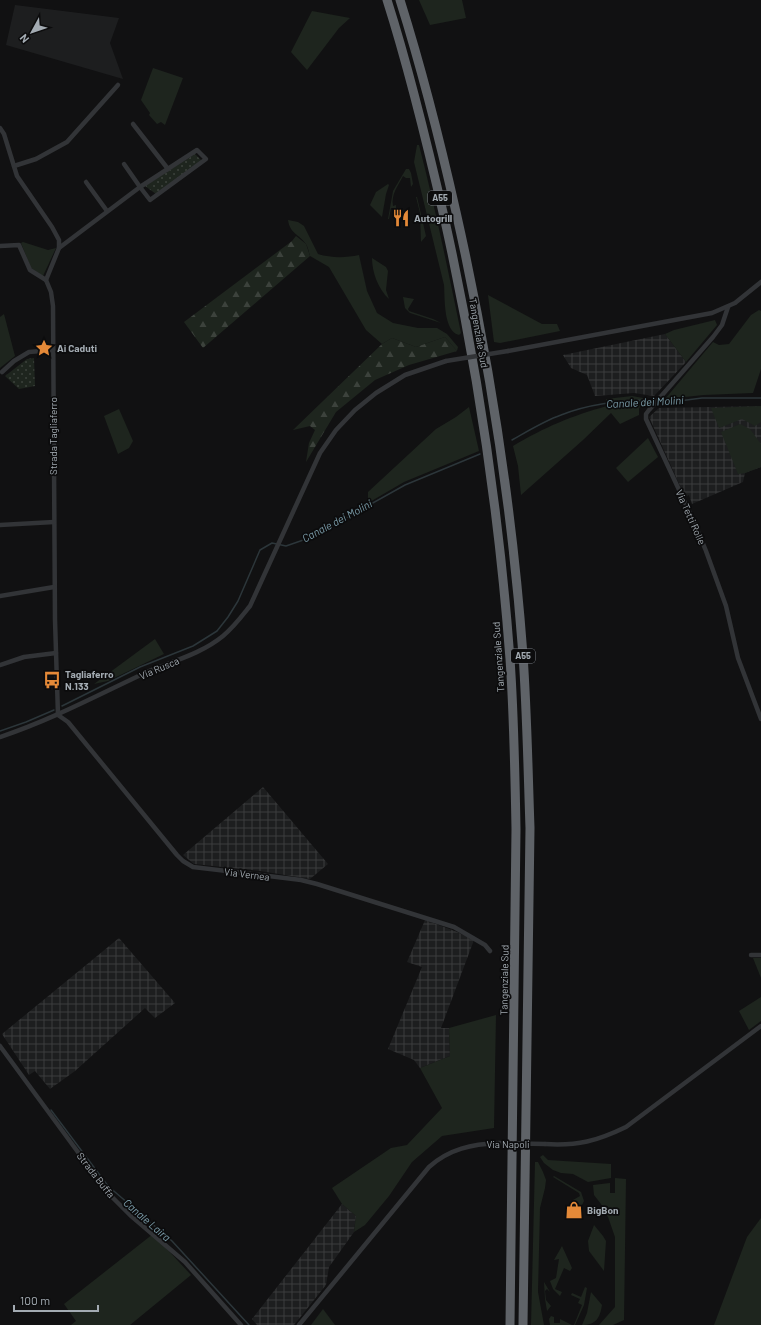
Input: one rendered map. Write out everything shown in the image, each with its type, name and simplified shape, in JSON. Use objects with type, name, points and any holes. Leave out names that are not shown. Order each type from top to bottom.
[{"type":"highway","name":"Tangenziale Sud","points":[[386,0],[423,129],[461,298],[489,458],[504,593],[512,705],[516,828],[510,1325]]},
{"type":"highway","name":"Tangenziale Sud","points":[[400,0],[419,64],[449,179],[474,294],[501,455],[518,597],[523,656],[530,828],[523,1325]]},
{"type":"street","points":[[14,166],[36,159],[67,142],[118,86]]},
{"type":"street","points":[[133,124],[168,169]]},
{"type":"street","points":[[0,128],[4,134],[17,176],[23,187],[52,227],[59,240],[60,248]]},
{"type":"street","points":[[0,246],[19,245],[30,270],[46,280],[60,248],[107,212],[140,187],[197,150],[206,158],[150,200],[140,187],[124,164]]},
{"type":"street","points":[[86,182],[107,212]]},
{"type":"street","name":"Strada Tagliaferro","points":[[46,280],[51,292],[53,306],[54,587],[58,715]]},
{"type":"street","name":"Via Rusca","points":[[0,737],[58,715],[148,672],[186,657],[223,636],[250,606],[320,452],[336,430],[355,410],[376,393],[405,375],[446,361],[712,313],[728,307],[742,299],[761,282]]},
{"type":"street","name":"Via Tetti Rolle","points":[[728,307],[722,325],[652,406],[646,414],[646,419],[695,524],[712,565],[726,606],[738,658],[761,719]]},
{"type":"street","points":[[2,372],[29,352],[53,350]]},
{"type":"street","points":[[0,525],[54,522]]},
{"type":"street","points":[[0,596],[54,587]]},
{"type":"street","points":[[0,665],[24,657],[56,653]]},
{"type":"street","name":"Via Vernea","points":[[58,715],[68,722],[177,855],[188,865],[193,867],[301,880],[317,884],[454,928],[485,945],[490,951]]},
{"type":"street","points":[[751,955],[761,955]]},
{"type":"street","name":"Via Napoli","points":[[299,1325],[429,1167],[438,1159],[472,1145],[498,1143],[572,1145],[589,1142],[626,1128],[761,1026]]},
{"type":"street","name":"Strada Buffa","points":[[0,1046],[108,1193],[130,1215],[185,1262],[241,1325]]},
{"type":"shaded area","points":[[15,5],[119,18],[110,43],[123,79],[6,45]]},
{"type":"shaded area","points":[[665,334],[686,362],[654,396],[634,393],[595,396],[587,375],[571,368],[563,355]]},
{"type":"shaded area","points":[[761,406],[761,467],[745,473],[743,482],[692,504],[689,495],[685,497],[649,417],[659,408]]},
{"type":"shaded area","points":[[263,787],[328,864],[310,879],[260,871],[194,864],[183,855]]},
{"type":"shaded area","points":[[425,920],[474,940],[441,1028],[449,1028],[450,1056],[420,1068],[414,1060],[388,1049],[422,967],[407,962]]},
{"type":"shaded area","points":[[119,938],[175,1003],[155,1018],[145,1008],[75,1071],[50,1089],[35,1071],[29,1075],[2,1034]]},
{"type":"shaded area","points":[[342,1204],[356,1216],[354,1232],[329,1267],[326,1285],[294,1325],[257,1325],[252,1319]]},
{"type":"green space","points":[[419,0],[462,0],[466,18],[430,25]]},
{"type":"green space","points":[[312,11],[350,18],[339,28],[307,70],[291,52]]},
{"type":"green space","points":[[153,68],[183,78],[165,125],[161,122],[157,124],[149,115],[150,113],[141,100]]},
{"type":"green space","points":[[417,145],[419,145],[441,239],[461,333],[459,335],[454,332],[447,321],[444,285],[414,162]]},
{"type":"green space","points":[[195,154],[202,161],[156,194],[145,186]]},
{"type":"green space","points":[[406,169],[409,169],[411,173],[413,184],[411,187],[410,178],[403,176],[395,190],[393,198],[393,206],[396,205],[396,208],[391,208],[388,219],[393,191]]},
{"type":"green space","points":[[388,184],[382,217],[370,205],[376,192]]},
{"type":"green space","points":[[416,197],[426,236],[421,242],[420,213]]},
{"type":"green space","points":[[288,220],[298,222],[304,226],[318,254],[338,257],[359,255],[367,291],[377,313],[393,323],[418,328],[437,328],[447,334],[458,347],[457,351],[445,337],[416,347],[392,338],[382,344],[366,330],[329,267],[310,256],[306,244],[293,231]]},
{"type":"green space","points":[[296,236],[306,244],[310,256],[203,348],[184,322],[292,241]]},
{"type":"green space","points":[[23,242],[48,250],[56,248],[43,276],[31,268],[21,243]]},
{"type":"green space","points":[[372,258],[386,267],[388,271],[386,290],[389,299],[376,280]]},
{"type":"green space","points":[[488,295],[542,324],[557,324],[560,331],[500,343],[494,342]]},
{"type":"green space","points":[[403,297],[414,299],[408,309],[409,311],[441,323],[410,313],[405,308]]},
{"type":"green space","points":[[759,310],[761,311],[761,369],[753,393],[704,395],[665,399],[713,342],[719,345],[729,344],[751,315]]},
{"type":"green space","points":[[4,314],[15,356],[0,368],[0,317]]},
{"type":"green space","points":[[715,320],[717,325],[686,362],[665,334],[674,330]]},
{"type":"green space","points":[[445,337],[457,351],[409,365],[375,380],[336,412],[306,462],[309,443],[315,430],[310,426],[293,430],[382,344],[392,338],[416,347]]},
{"type":"green space","points":[[34,358],[35,386],[19,389],[5,376],[27,359]]},
{"type":"green space","points":[[632,396],[643,398],[639,409],[639,415],[620,424],[611,413],[521,495],[518,466],[513,446],[558,423],[607,406],[606,399]]},
{"type":"green space","points":[[761,406],[761,422],[755,426],[742,419],[719,428],[711,408]]},
{"type":"green space","points":[[469,407],[479,451],[404,482],[368,503],[368,492],[436,429]]},
{"type":"green space","points":[[119,409],[133,441],[129,448],[118,454],[104,416]]},
{"type":"green space","points":[[740,424],[750,429],[761,444],[761,467],[738,474],[721,432]]},
{"type":"green space","points":[[648,438],[658,457],[628,482],[616,468]]},
{"type":"green space","points":[[155,639],[164,654],[108,681],[94,684]]},
{"type":"green space","points":[[753,958],[761,958],[761,978]]},
{"type":"green space","points":[[761,997],[761,1021],[749,1030],[739,1011]]},
{"type":"green space","points":[[496,1015],[494,1128],[442,1136],[412,1162],[389,1196],[365,1225],[354,1232],[356,1216],[342,1204],[332,1188],[391,1148],[407,1145],[442,1108],[420,1068],[450,1056],[449,1028]]},
{"type":"green space","points":[[543,1155],[548,1160],[611,1164],[611,1178],[588,1182],[573,1174],[561,1173],[553,1170],[544,1163],[540,1157]]},
{"type":"green space","points":[[535,1162],[538,1162],[546,1180],[540,1208],[538,1292],[544,1325],[531,1325]]},
{"type":"green space","points":[[554,1176],[581,1192],[584,1201],[581,1207],[572,1203],[573,1200],[580,1196],[579,1193],[553,1177]]},
{"type":"green space","points":[[615,1178],[626,1179],[624,1320],[613,1325],[599,1325],[615,1307],[615,1237],[608,1217],[594,1195],[593,1185],[610,1183],[610,1193],[615,1193]]},
{"type":"green space","points":[[761,1218],[761,1325],[714,1325],[747,1237]]},
{"type":"green space","points":[[594,1225],[606,1241],[604,1271],[589,1251],[588,1241]]},
{"type":"green space","points":[[153,1234],[191,1275],[130,1325],[71,1325],[76,1321],[64,1304]]},
{"type":"green space","points":[[562,1246],[572,1268],[570,1271],[564,1268],[555,1289],[562,1292],[560,1296],[553,1289],[550,1281],[556,1278],[559,1259],[554,1260]]},
{"type":"green space","points":[[544,1282],[550,1292],[547,1289],[545,1291],[546,1300],[551,1306],[547,1311],[545,1299]]},
{"type":"green space","points":[[585,1287],[587,1288],[584,1305],[574,1325],[582,1305],[578,1303],[580,1299],[571,1295],[572,1293],[581,1297]]},
{"type":"green space","points":[[591,1292],[602,1305],[601,1310],[594,1322],[587,1325],[582,1325],[587,1313]]},
{"type":"green space","points":[[323,1309],[335,1325],[311,1325]]},
{"type":"green space","points":[[551,1316],[554,1317],[554,1323],[560,1323],[560,1319],[572,1325],[550,1325],[549,1319]]},
{"type":"waterway","name":"Canale dei Molini","points":[[659,401],[671,402],[702,398],[761,398]]},
{"type":"waterway","name":"Canale dei Molini","points":[[512,440],[548,420],[572,411],[596,405],[655,400]]},
{"type":"waterway","name":"Canale dei Molini","points":[[62,706],[140,667],[193,646],[217,631],[238,601],[260,550],[272,543],[286,546],[312,537],[405,485],[480,454]]},
{"type":"waterway","name":"Canale dei Molini","points":[[0,731],[54,710]]},
{"type":"waterway","name":"Canale Laira","points":[[51,1110],[108,1186],[172,1241],[249,1325]]},
{"type":"place","name":"Autogrill","points":[[401,218]]},
{"type":"place","name":"Ai Caduti","points":[[44,348]]},
{"type":"place","name":"Tagliaferro N.133","points":[[52,680]]},
{"type":"place","name":"BigBon","points":[[574,1210]]}]
